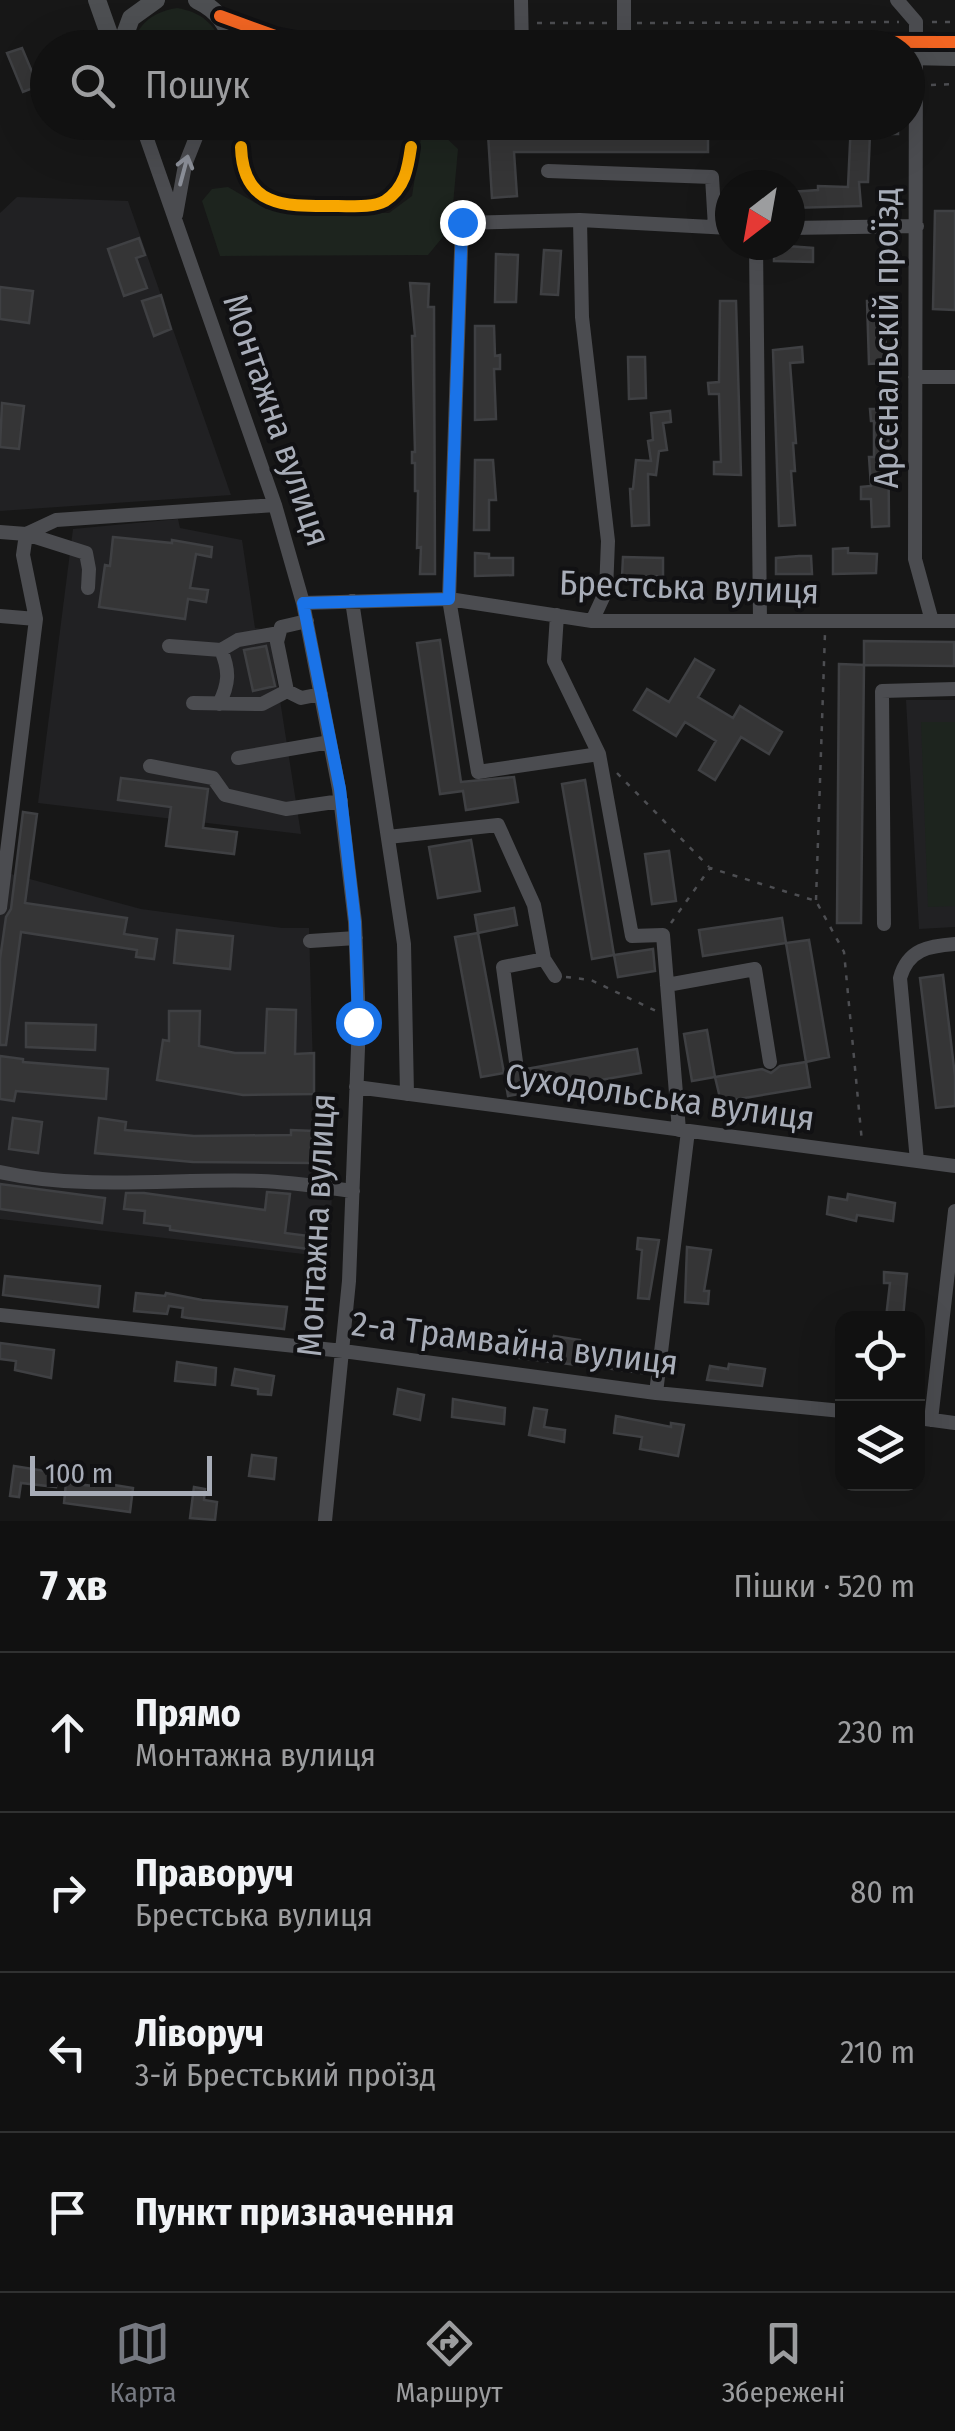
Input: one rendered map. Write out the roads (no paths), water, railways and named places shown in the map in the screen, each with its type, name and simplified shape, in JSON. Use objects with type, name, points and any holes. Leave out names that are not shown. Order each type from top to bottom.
[{"type":"main road","points":[[97,0],[110,30]]},
{"type":"main road","points":[[125,30],[131,18],[156,0]]},
{"type":"main road","points":[[197,0],[220,16],[258,30]]},
{"type":"main road","points":[[220,16],[228,30]]},
{"type":"main road","points":[[925,48],[955,42]]},
{"type":"main road","points":[[925,53],[955,57]]},
{"type":"street","points":[[521,0],[522,30]]},
{"type":"street","points":[[624,0],[625,30]]},
{"type":"street","name":"Арсєнальскій проїзд","points":[[897,0],[916,22],[915,30]]},
{"type":"street","name":"Монтажна вулиця","points":[[147,140],[275,505],[303,603],[341,801],[356,938],[356,1087],[343,1350],[325,1521]]},
{"type":"street","points":[[175,220],[185,165],[195,140]]},
{"type":"street","name":"Арсєнальскій проїзд","points":[[916,140],[915,559],[932,621]]},
{"type":"street","points":[[548,171],[712,177],[715,192]]},
{"type":"street","points":[[599,754],[478,772],[449,599],[462,222],[580,220],[715,227]]},
{"type":"street","points":[[580,220],[582,317],[608,541],[606,591],[592,622]]},
{"type":"street","points":[[805,228],[918,226]]},
{"type":"street","points":[[756,260],[760,621]]},
{"type":"street","points":[[915,377],[955,377]]},
{"type":"street","points":[[26,534],[56,520],[275,505]]},
{"type":"street","points":[[0,532],[26,534],[86,553],[90,570],[88,588]]},
{"type":"street","points":[[0,908],[36,619],[23,555],[26,534]]},
{"type":"street","name":"Брестська вулиця","points":[[303,603],[449,599],[592,622],[955,621]]},
{"type":"street","points":[[352,601],[404,944],[407,1094]]},
{"type":"street","points":[[557,615],[554,661],[599,754],[632,936],[663,934],[684,1130],[656,1393]]},
{"type":"street","points":[[0,616],[36,619]]},
{"type":"street","points":[[287,691],[277,642],[281,627],[307,621]]},
{"type":"street","points":[[169,646],[222,650],[238,640],[279,634]]},
{"type":"street","points":[[219,704],[228,685],[222,650]]},
{"type":"street","points":[[884,924],[882,691],[955,690]]},
{"type":"street","points":[[287,691],[301,698],[321,694]]},
{"type":"street","points":[[193,703],[262,704],[287,691]]},
{"type":"street","points":[[238,758],[330,742]]},
{"type":"street","points":[[150,766],[212,778],[225,795],[286,809],[341,801]]},
{"type":"street","points":[[388,837],[498,825],[534,906],[544,959],[555,976]]},
{"type":"street","points":[[310,941],[356,938]]},
{"type":"street","points":[[918,1161],[900,978],[912,955],[924,947],[955,944]]},
{"type":"street","points":[[516,1062],[503,968],[544,959]]},
{"type":"street","points":[[667,985],[755,969],[770,1062]]},
{"type":"street","name":"Суходольська вулиця","points":[[356,1087],[955,1166]]},
{"type":"street","points":[[0,1172],[125,1184],[263,1181],[352,1191]]},
{"type":"street","points":[[925,1412],[955,1211]]},
{"type":"street","name":"2-а Трамвайна вулиця","points":[[0,1315],[343,1350],[656,1393],[835,1410]]},
{"type":"street","points":[[925,1419],[955,1423]]}]
